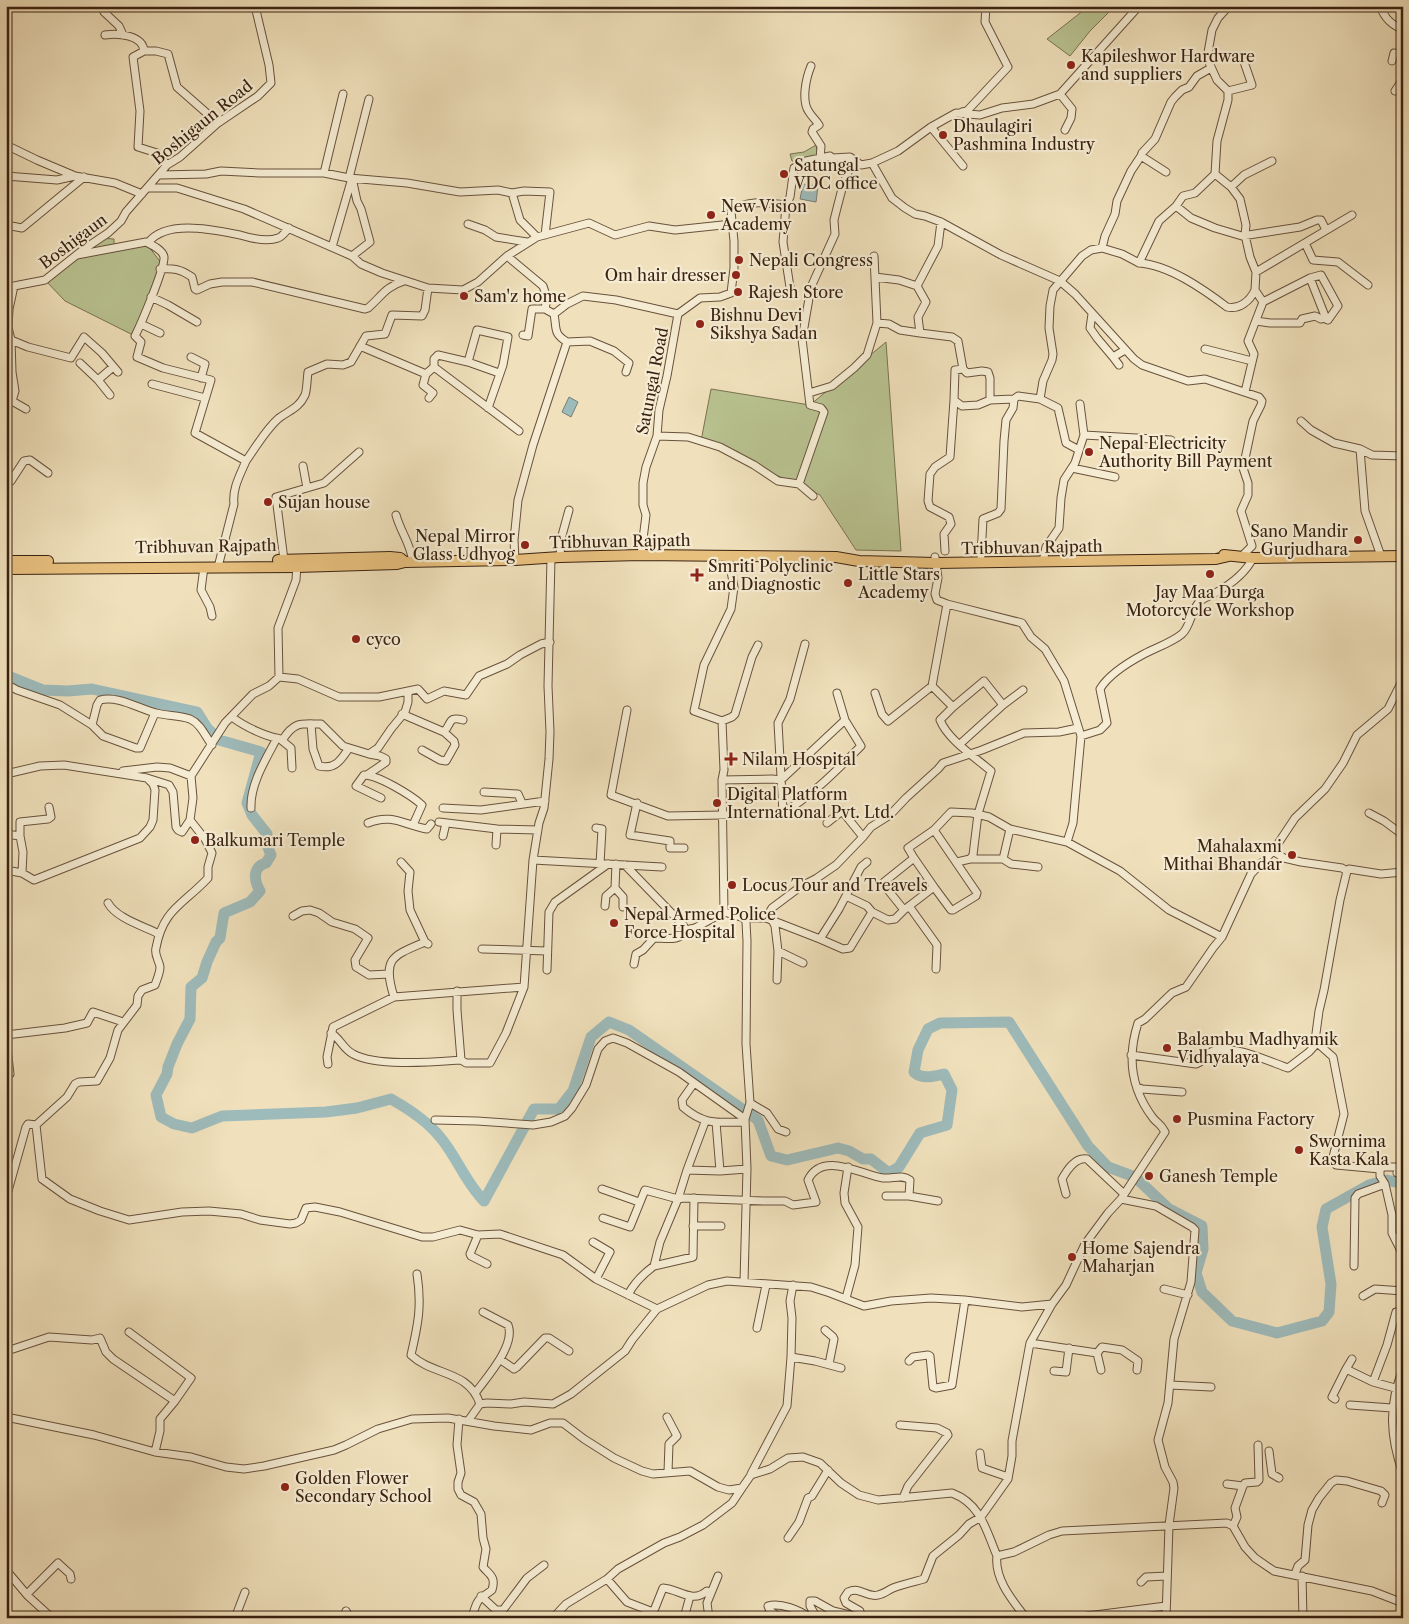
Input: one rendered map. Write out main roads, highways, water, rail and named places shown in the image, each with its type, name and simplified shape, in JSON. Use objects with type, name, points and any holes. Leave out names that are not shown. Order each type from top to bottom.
[{"type":"highway","name":"Tribhuvan Rajpath","points":[[6,569],[67,565],[219,563],[397,564],[409,562],[641,555],[836,557],[857,554],[935,560],[1219,554],[1253,558],[1403,556]]},
{"type":"highway","name":"Tribhuvan Rajpath","points":[[935,560],[981,556],[1044,558]]},
{"type":"highway","name":"Tribhuvan Rajpath","points":[[6,561],[67,565],[204,567],[219,563],[284,560],[297,563]]},
{"type":"water","points":[[803,184],[818,186],[816,202],[800,199]]},
{"type":"water","points":[[569,397],[578,402],[571,417],[562,412]]},
{"type":"waterway","points":[[6,675],[43,690],[68,691],[92,689],[197,712],[207,728],[219,740],[261,752],[247,803],[252,815],[267,834],[267,845],[271,855],[266,863],[261,865],[256,871],[256,883],[260,891],[250,902],[224,913],[220,938],[216,942],[202,978],[191,987],[190,1019],[177,1044],[167,1074],[156,1095],[161,1117],[174,1124],[192,1128],[222,1116],[326,1112],[357,1108],[391,1099],[417,1116],[435,1131],[477,1194],[484,1201],[534,1109],[559,1109],[573,1091],[591,1037],[609,1022],[629,1030],[758,1120],[771,1156],[787,1160],[838,1148],[849,1151],[863,1159],[871,1159],[889,1173],[899,1167],[920,1133],[947,1125],[952,1090],[944,1074],[925,1077],[914,1072],[918,1050],[928,1029],[940,1023],[1009,1022],[1088,1146],[1108,1167],[1135,1177],[1169,1209],[1202,1226],[1203,1249],[1196,1273],[1202,1292],[1232,1321],[1277,1333],[1322,1321],[1329,1312],[1331,1284],[1322,1227],[1326,1209],[1369,1185],[1387,1180],[1403,1184]]},
{"type":"place","name":"Kapileshwor Hardware and suppliers","points":[[1071,65]]},
{"type":"place","name":"Dhaulagiri Pashmina Industry","points":[[943,135]]},
{"type":"place","name":"Satungal VDC office","points":[[784,174]]},
{"type":"place","name":"New Vision Academy","points":[[711,215]]},
{"type":"place","name":"Nepali Congress","points":[[739,260]]},
{"type":"place","name":"Om hair dresser","points":[[736,275]]},
{"type":"place","name":"Rajesh Store","points":[[738,292]]},
{"type":"place","name":"Sam'z home","points":[[464,296]]},
{"type":"place","name":"Bishnu Devi Sikshya Sadan","points":[[700,324]]},
{"type":"place","name":"Nepal Electricity Authority Bill Payment","points":[[1089,452]]},
{"type":"place","name":"Sujan house","points":[[268,502]]},
{"type":"place","name":"Sano Mandir Gurjudhara","points":[[1358,540]]},
{"type":"place","name":"Nepal Mirror Glass Udhyog","points":[[525,545]]},
{"type":"place","name":"Jay Maa Durga Motorcycle Workshop","points":[[1210,574]]},
{"type":"place","name":"Smriti Polyclinic and Diagnostic","points":[[697,575]]},
{"type":"place","name":"Little Stars Academy","points":[[848,583]]},
{"type":"place","name":"cyco","points":[[356,639]]},
{"type":"place","name":"Nilam Hospital","points":[[731,759]]},
{"type":"place","name":"Digital Platform International Pvt. Ltd.","points":[[717,803]]},
{"type":"place","name":"Balkumari Temple","points":[[195,840]]},
{"type":"place","name":"Mahalaxmi Mithai Bhandar","points":[[1292,855]]},
{"type":"place","name":"Locus Tour and Treavels","points":[[732,885]]},
{"type":"place","name":"Nepal Armed Police Force Hospital","points":[[614,923]]},
{"type":"place","name":"Balambu Madhyamik Vidhyalaya","points":[[1167,1048]]},
{"type":"place","name":"Pusmina Factory","points":[[1177,1119]]},
{"type":"place","name":"Swornima Kasta Kala","points":[[1299,1150]]},
{"type":"place","name":"Ganesh Temple","points":[[1149,1176]]},
{"type":"place","name":"Home Sajendra Maharjan","points":[[1072,1257]]},
{"type":"place","name":"Golden Flower Secondary School","points":[[285,1487]]}]
